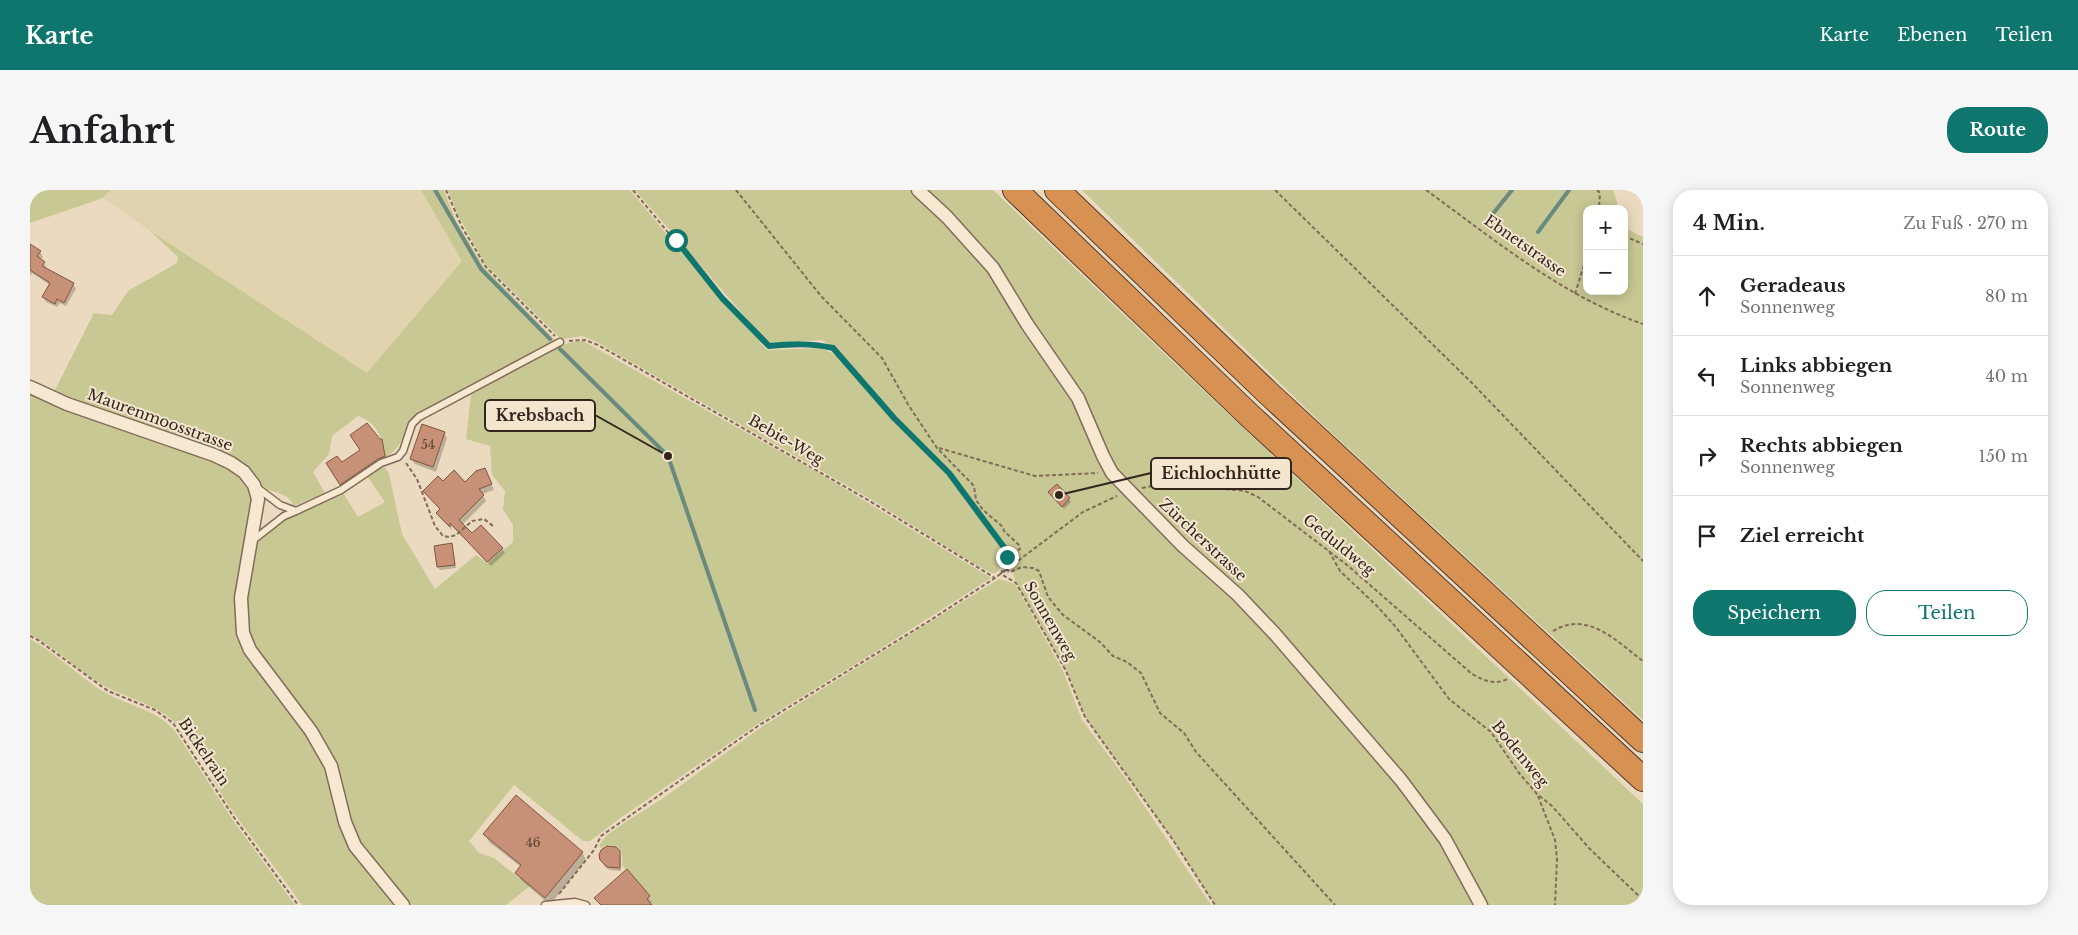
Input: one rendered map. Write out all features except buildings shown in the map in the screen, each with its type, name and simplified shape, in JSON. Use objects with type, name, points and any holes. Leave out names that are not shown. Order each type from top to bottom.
[{"type":"highway","points":[[1015,190],[1249,415],[1643,779]]},
{"type":"highway","points":[[1057,190],[1274,398],[1643,740]]},
{"type":"street","name":"Zürcherstrasse","points":[[918,190],[947,217],[993,268],[1027,324],[1078,398],[1112,473],[1184,546],[1244,601],[1401,780],[1445,839],[1481,905]]},
{"type":"street","name":"Maurenmoosstrasse","points":[[30,387],[67,404],[214,455],[244,472],[254,485]]},
{"type":"street","points":[[254,485],[258,498],[241,598],[243,634],[250,650],[311,730],[330,766],[345,822],[355,846],[403,905]]},
{"type":"lane","points":[[252,542],[284,516],[341,490],[381,462],[398,457],[403,451],[412,424],[419,417],[560,342]]},
{"type":"lane","points":[[254,485],[280,505],[296,511]]},
{"type":"lane","points":[[544,905],[575,902],[586,905]]},
{"type":"path","points":[[446,190],[462,226],[486,266],[560,342]]},
{"type":"path","points":[[633,190],[722,298],[769,346],[797,344],[833,348],[894,418],[955,481],[1006,550],[1007,557],[1001,574]]},
{"type":"path","points":[[736,190],[821,296],[882,358],[909,406],[937,448],[974,486],[977,492],[976,500],[983,510],[1003,526],[1004,531],[1019,545],[1020,549],[1011,555],[1007,570],[1010,572],[1022,567],[1033,568],[1039,571],[1048,597],[1063,615],[1100,642],[1113,656],[1127,662],[1141,673],[1160,713],[1184,732],[1196,752],[1335,905]]},
{"type":"path","points":[[1275,190],[1471,382],[1643,561]]},
{"type":"path","name":"Ebnetstrasse","points":[[1426,190],[1527,263],[1575,294],[1620,316],[1643,324]]},
{"type":"path","points":[[1597,190],[1600,193],[1599,205]]},
{"type":"path","points":[[1628,238],[1643,244]]},
{"type":"path","points":[[1575,294],[1583,268]]},
{"type":"path","name":"Bebie-Weg","points":[[560,342],[585,340],[598,345],[868,500],[995,578]]},
{"type":"path","points":[[937,448],[1035,476],[1112,473]]},
{"type":"path","points":[[398,457],[405,462],[417,479],[435,526],[443,536],[456,535],[477,519],[484,519],[493,526]]},
{"type":"path","name":"Geduldweg","points":[[551,904],[594,850],[601,836],[758,726],[926,623],[1007,570],[1083,512],[1128,490],[1167,483],[1244,491],[1258,497],[1328,550],[1472,674],[1481,680],[1492,683],[1502,682],[1510,678]]},
{"type":"path","name":"Bodenweg","points":[[1328,550],[1340,571],[1377,606],[1449,699],[1491,732],[1519,773],[1537,794],[1552,806],[1589,848],[1643,900]]},
{"type":"path","name":"Sonnenweg","points":[[1001,574],[1016,583],[1066,671],[1085,717],[1173,840],[1215,905]]},
{"type":"path","points":[[1553,632],[1570,624],[1580,623],[1589,625],[1604,632],[1643,661]]},
{"type":"path","name":"Bickelrain","points":[[30,636],[108,692],[155,710],[173,723],[235,819],[298,905]]},
{"type":"path","points":[[1537,794],[1555,840],[1557,859],[1555,905]]},
{"type":"shaded area","points":[[110,190],[421,190],[462,261],[367,373],[103,198]]},
{"type":"green space","points":[[30,190],[110,190],[103,198],[30,223]]},
{"type":"green space","points":[[421,190],[444,190],[456,221],[484,267],[555,340],[552,344],[484,382],[416,415],[408,426],[398,447],[386,457],[378,432],[370,422],[358,416],[332,436],[329,454],[313,472],[325,493],[294,506],[286,496],[264,487],[246,469],[53,394],[94,313],[112,315],[128,291],[177,263],[178,257],[149,230],[367,373],[462,261]]},
{"type":"green space","points":[[448,190],[630,190],[697,271],[767,350],[821,348],[834,354],[893,420],[947,475],[1004,551],[1003,560],[996,573],[991,573],[966,559],[869,498],[593,340],[582,336],[562,339],[559,337],[485,264],[458,215]]},
{"type":"green space","points":[[635,190],[993,190],[1643,804],[1643,905],[1215,905],[1173,840],[1085,717],[1066,671],[1016,583],[1007,551],[950,473],[896,417],[838,351],[822,340],[768,343]]},
{"type":"green space","points":[[1082,190],[1613,190],[1618,205],[1583,205],[1583,295],[1628,295],[1628,230],[1643,237],[1643,720],[1321,423]]},
{"type":"green space","points":[[583,341],[824,476],[991,578],[759,723],[623,816],[590,841],[583,841],[514,785],[469,841],[479,853],[494,858],[530,886],[506,905],[405,905],[354,838],[338,781],[257,654],[244,622],[243,606],[255,543],[282,520],[342,491],[358,517],[385,502],[367,476],[384,465],[389,474],[402,534],[435,589],[476,555],[488,563],[513,542],[513,525],[503,509],[505,491],[492,475],[490,446],[466,439],[471,395],[524,361],[553,348]]},
{"type":"green space","points":[[30,390],[208,455],[240,473],[253,496],[238,624],[328,767],[342,824],[397,905],[302,905],[227,803],[194,746],[170,718],[153,707],[116,692],[98,682],[30,634]]},
{"type":"green space","points":[[999,579],[1015,584],[1063,671],[1082,720],[1126,779],[1211,905],[652,905],[650,896],[622,865],[622,855],[618,848],[611,845],[601,848],[599,846],[606,836],[662,799],[763,726]]},
{"type":"green space","points":[[30,639],[48,650],[99,689],[149,712],[167,723],[175,731],[234,822],[295,905],[30,905]]},
{"type":"waterway","points":[[435,190],[481,269],[550,339]]},
{"type":"waterway","points":[[1488,220],[1512,190]]},
{"type":"waterway","points":[[1538,232],[1569,190]]},
{"type":"waterway","points":[[560,349],[668,456],[755,710]]},
{"type":"place","name":"Krebsbach","points":[[668,456]]},
{"type":"place","name":"Eichlochhütte","points":[[1059,495]]},
{"type":"route","points":[[676,240],[722,298],[769,346],[797,344],[833,348],[894,418],[949,473],[1006,550],[1007,557]]}]
